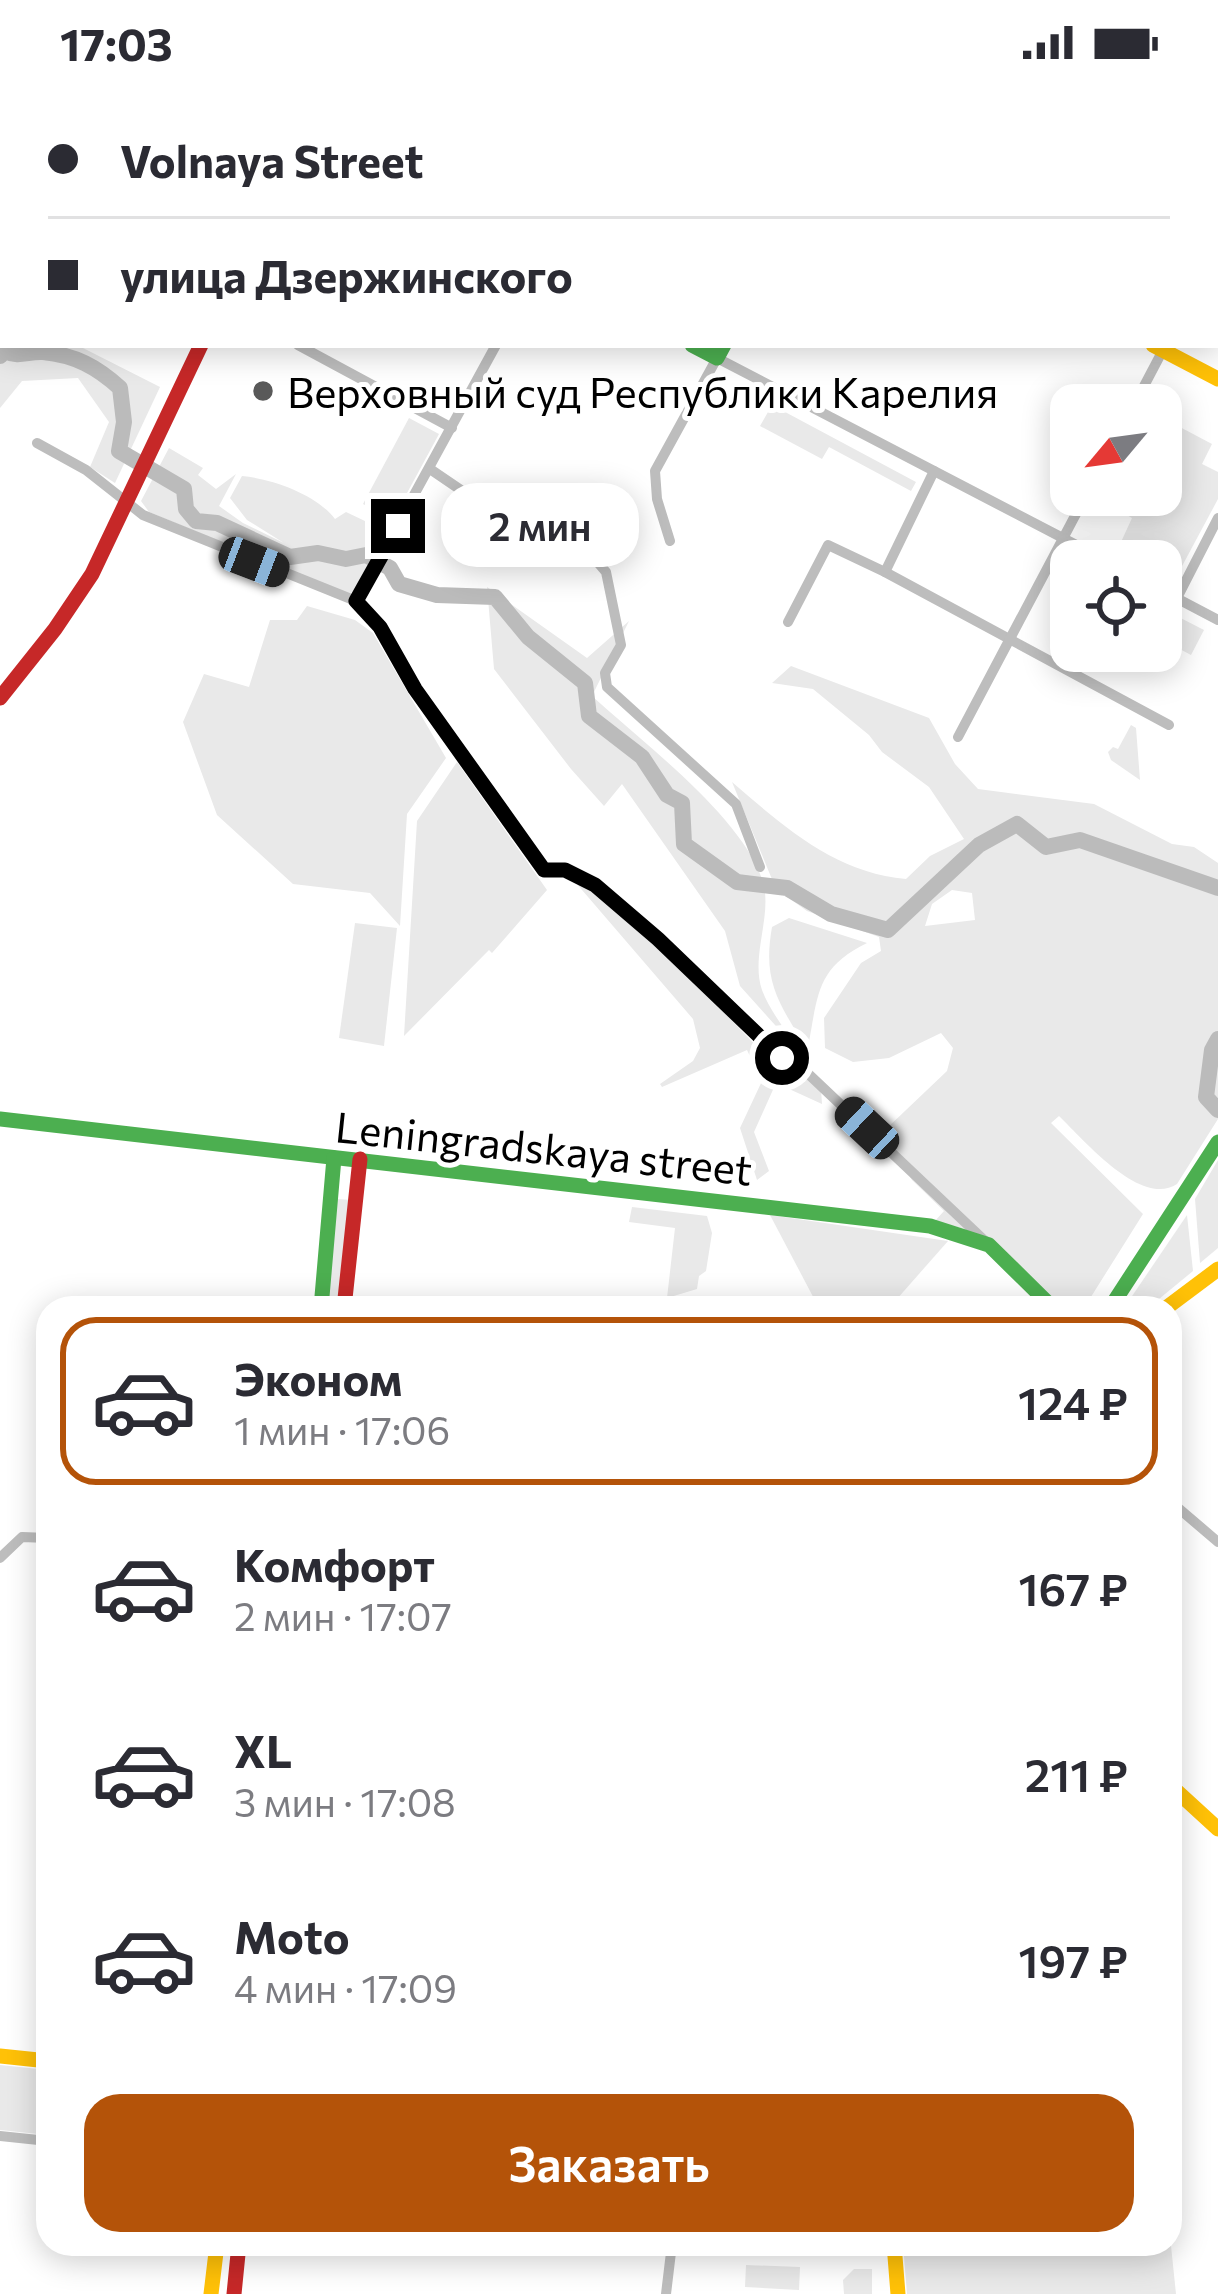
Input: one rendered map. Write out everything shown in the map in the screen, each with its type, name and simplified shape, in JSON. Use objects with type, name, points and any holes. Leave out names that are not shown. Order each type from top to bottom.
[{"type":"main road","points":[[0,698],[52,632],[100,559],[150,444],[199,348]]},
{"type":"main road","points":[[1164,348],[1218,379]]},
{"type":"main road","name":"Leningradskaya street","points":[[0,1119],[930,1226],[988,1245],[1041,1296]]},
{"type":"main road","points":[[1118,1296],[1214,1148]]},
{"type":"main road","points":[[322,1296],[334,1158]]},
{"type":"main road","points":[[345,1296],[359,1160]]},
{"type":"main road","points":[[1182,1296],[1212,1273]]},
{"type":"main road","points":[[1182,1796],[1218,1829]]},
{"type":"main road","points":[[0,2056],[36,2060]]},
{"type":"main road","points":[[211,2294],[216,2256]]},
{"type":"main road","points":[[234,2294],[238,2256]]},
{"type":"main road","points":[[895,2256],[898,2294]]},
{"type":"street","points":[[304,348],[452,428]]},
{"type":"street","points":[[356,601],[494,348]]},
{"type":"street","points":[[1143,384],[1159,348]]},
{"type":"street","points":[[670,541],[657,499],[655,471],[721,352],[1068,540]]},
{"type":"street","points":[[37,443],[86,470],[125,504],[161,523],[356,601],[380,627],[415,689],[544,870],[565,870],[595,885],[782,1058],[801,1067],[988,1245]]},
{"type":"street","points":[[430,470],[477,501],[588,551],[606,572],[621,645],[604,680],[736,804],[760,867]]},
{"type":"street","points":[[885,572],[934,471]]},
{"type":"street","points":[[958,737],[1075,516]]},
{"type":"street","points":[[1182,588],[1218,518]]},
{"type":"street","points":[[788,622],[828,545],[1169,725]]},
{"type":"street","points":[[1182,601],[1218,620]]},
{"type":"street","points":[[1212,1273],[1218,1292]]},
{"type":"street","points":[[1182,1511],[1218,1542]]},
{"type":"street","points":[[0,1558],[22,1537],[36,1538]]},
{"type":"street","points":[[0,2136],[36,2140]]},
{"type":"street","points":[[666,2294],[671,2256]]},
{"type":"shaded area","points":[[0,348],[83,348],[160,387],[115,483],[90,467],[109,422],[78,378],[22,381],[0,408]]},
{"type":"shaded area","points":[[772,405],[916,482],[911,491],[829,447],[822,459],[760,426]]},
{"type":"shaded area","points":[[409,418],[439,434],[393,519],[363,504]]},
{"type":"shaded area","points":[[1182,428],[1212,444],[1202,464],[1218,472],[1218,499],[1182,566],[1182,540],[1122,540],[1132,518],[1128,516],[1182,516]]},
{"type":"shaded area","points":[[169,448],[203,468],[198,475],[216,489],[236,474],[219,506],[284,543],[247,520],[230,498],[242,476],[293,489],[335,519],[346,512],[386,531],[359,585],[349,595],[149,512],[141,501]]},
{"type":"shaded area","points":[[487,587],[587,658],[629,621],[592,696],[712,805],[750,855],[765,892],[759,963],[762,990],[801,1054],[740,986],[725,931],[622,784],[604,806],[494,669]]},
{"type":"shaded area","points":[[307,606],[355,620],[373,633],[446,758],[407,814],[400,926],[370,893],[293,884],[217,815],[183,722],[204,674],[249,687],[270,620],[297,620]]},
{"type":"shaded area","points":[[1182,619],[1204,630],[1191,655],[1182,650]]},
{"type":"shaded area","points":[[791,666],[929,718],[955,764],[978,789],[1094,804],[1172,844],[1194,847],[1218,863],[1218,1119],[1177,1184],[1163,1189],[1130,1179],[1059,1116],[1051,1123],[1143,1214],[1092,1296],[1048,1296],[990,1242],[934,1222],[944,1211],[912,1180],[885,1130],[947,1071],[953,1048],[941,1033],[889,1058],[853,1062],[825,1048],[824,1018],[861,963],[881,951],[879,937],[807,911],[776,889],[732,782],[812,845],[881,875],[906,879],[930,856],[964,839],[929,787],[813,689],[772,683]],"holes":[[[952,890],[972,893],[975,920],[925,926],[932,904]]]},
{"type":"shaded area","points":[[1131,725],[1136,728],[1140,780],[1111,760],[1108,752],[1118,749]]},
{"type":"shaded area","points":[[457,762],[547,890],[492,953],[489,950],[404,1036],[417,821]]},
{"type":"shaded area","points":[[580,880],[694,981],[765,1055],[800,1067],[821,1089],[822,1104],[776,1083],[754,1132],[769,1171],[757,1180],[740,1128],[762,1081],[747,1050],[662,1087],[693,1061],[700,1048],[693,1019],[576,883]]},
{"type":"shaded area","points":[[789,918],[867,943],[829,972],[809,1042],[802,1041],[785,1013],[771,974],[772,927]]},
{"type":"shaded area","points":[[355,923],[397,928],[384,1046],[339,1038]]},
{"type":"shaded area","points":[[1218,1160],[1218,1248],[1200,1263],[1195,1199]]},
{"type":"shaded area","points":[[336,1199],[352,1200],[340,1296],[325,1296]]},
{"type":"shaded area","points":[[632,1207],[707,1216],[712,1233],[706,1271],[699,1276],[697,1289],[667,1296],[675,1228],[629,1222]]},
{"type":"shaded area","points":[[770,1215],[948,1241],[900,1296],[813,1296]]},
{"type":"shaded area","points":[[1187,1215],[1193,1271],[1163,1296],[1132,1296]]},
{"type":"shaded area","points":[[0,2065],[36,2069],[36,2134],[0,2130]]},
{"type":"shaded area","points":[[904,2256],[1172,2256],[1176,2294],[907,2294]]},
{"type":"shaded area","points":[[746,2265],[800,2267],[799,2290],[745,2287]]},
{"type":"shaded area","points":[[854,2269],[872,2269],[872,2294],[844,2294],[843,2280]]},
{"type":"waterway","points":[[0,356],[5,351],[65,356],[85,363],[120,388],[124,422],[119,451],[184,489],[186,509],[196,521],[217,523],[290,557],[366,555],[390,568],[399,584],[437,595],[495,597],[528,637],[585,683],[589,716],[642,757],[667,795],[682,803],[684,844],[737,882],[787,888],[831,914],[888,930],[979,845],[1017,824],[1046,847],[1080,840],[1218,888]]},
{"type":"waterway","points":[[1218,1039],[1212,1050],[1206,1097],[1218,1110]]},
{"type":"traffic: fast","points":[[698,348],[717,358],[722,348]]},
{"type":"traffic: fast","points":[[0,1119],[930,1226],[989,1245],[1041,1296]]},
{"type":"traffic: fast","points":[[1118,1296],[1218,1142]]},
{"type":"traffic: fast","points":[[322,1296],[334,1158]]},
{"type":"traffic: slow","points":[[1159,348],[1218,379]]},
{"type":"traffic: slow","points":[[1182,1296],[1218,1269]]},
{"type":"traffic: slow","points":[[1182,1796],[1218,1829]]},
{"type":"traffic: slow","points":[[0,2056],[36,2060]]},
{"type":"traffic: slow","points":[[211,2294],[216,2256]]},
{"type":"traffic: slow","points":[[895,2256],[898,2294]]},
{"type":"traffic: jam","points":[[0,698],[92,574],[200,348]]},
{"type":"traffic: jam","points":[[345,1296],[360,1159]]},
{"type":"traffic: jam","points":[[234,2294],[238,2256]]},
{"type":"place","name":"Верховный суд Республики Карелия","points":[[263,391]]},
{"type":"route","points":[[398,526],[356,601],[380,627],[415,689],[544,870],[565,870],[595,885],[782,1058]]}]
